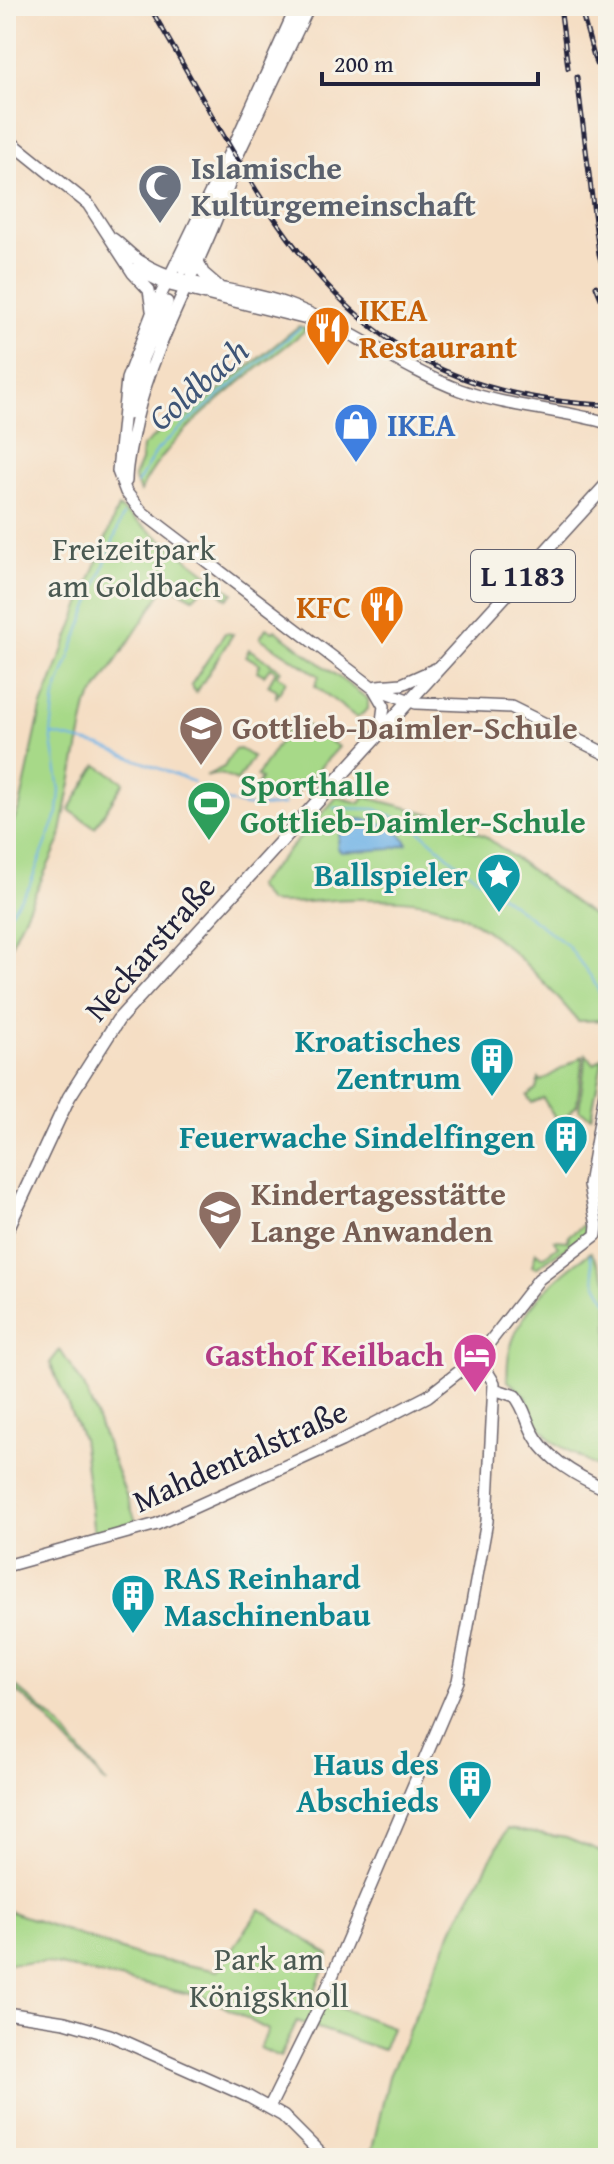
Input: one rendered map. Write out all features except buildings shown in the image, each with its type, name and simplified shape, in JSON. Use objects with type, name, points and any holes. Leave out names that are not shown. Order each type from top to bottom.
[{"type":"main road","points":[[183,269],[297,6]]},
{"type":"main road","points":[[128,454],[168,280],[309,6]]},
{"type":"main road","points":[[6,138],[79,196],[163,305]]},
{"type":"main road","points":[[233,157],[226,193],[186,285],[163,305],[143,358],[125,420],[118,471],[126,492],[142,512],[372,687],[408,701],[511,707],[608,755]]},
{"type":"main road","points":[[113,239],[168,280]]},
{"type":"main road","points":[[197,259],[206,277],[222,288]]},
{"type":"main road","points":[[129,264],[168,280],[347,333]]},
{"type":"main road","points":[[186,285],[222,288],[287,304],[459,389],[513,405],[608,423]]},
{"type":"main road","points":[[125,420],[128,454],[126,492]]},
{"type":"main road","name":"Neckarstraße","points":[[6,1232],[69,1097],[118,1020],[608,483]]},
{"type":"main road","points":[[372,687],[402,684],[440,667]]},
{"type":"main road","points":[[429,678],[431,695],[438,704]]},
{"type":"main road","points":[[372,687],[384,706],[381,729]]},
{"type":"main road","name":"Mahdentalstraße","points":[[6,1566],[157,1524],[404,1409],[449,1383],[478,1357],[539,1279],[597,1231],[589,1185],[608,1075]]},
{"type":"main road","points":[[269,2108],[314,2018],[454,1696],[485,1539],[494,1389],[493,1378],[478,1357]]},
{"type":"main road","points":[[494,1389],[515,1396],[533,1434],[555,1458],[588,1481],[608,1490]]},
{"type":"main road","points":[[6,2013],[65,2022],[110,2035],[269,2108],[325,2158]]},
{"type":"green space","points":[[299,326],[307,329],[192,424],[153,469],[140,492],[134,477],[141,461],[142,447],[175,419],[186,417]]},
{"type":"green space","name":"Freizeitpark am Goldbach","points":[[118,507],[233,593],[227,599],[209,582],[193,598],[169,585],[173,575],[87,705],[59,842],[10,947],[6,966],[6,839],[20,806],[41,709]]},
{"type":"green space","points":[[266,628],[275,630],[368,699],[368,709],[357,718],[315,686],[319,676],[260,638]]},
{"type":"green space","points":[[225,633],[233,634],[196,693],[191,685]]},
{"type":"green space","points":[[249,649],[281,670],[277,675],[286,681],[276,698],[277,690],[268,685],[276,671],[270,667],[264,675],[257,671],[260,664],[246,656]]},
{"type":"green space","points":[[295,718],[339,747],[290,800],[250,797],[261,779],[257,776]]},
{"type":"green space","points":[[240,749],[253,757],[237,781],[221,774],[206,776],[224,767],[234,750]]},
{"type":"green space","points":[[97,765],[124,782],[95,827],[69,810]]},
{"type":"green space","points":[[337,797],[360,803],[365,797],[439,816],[485,836],[608,927],[608,1020],[578,1021],[549,988],[496,938],[458,913],[438,906],[379,899],[268,902],[256,886]]},
{"type":"green space","points":[[586,1054],[594,1064],[603,1057],[591,1117],[579,1110]]},
{"type":"green space","points":[[583,1056],[577,1105],[559,1124],[543,1098],[532,1103],[527,1096],[536,1089],[539,1078],[541,1081]]},
{"type":"green space","points":[[588,1222],[585,1234],[536,1268],[532,1266],[536,1252],[543,1257],[558,1246],[554,1240],[568,1241],[569,1235]]},
{"type":"green space","points":[[591,1252],[608,1281],[608,1474],[552,1441],[534,1419],[526,1396],[508,1381],[508,1361],[521,1323],[545,1291]]},
{"type":"green space","points":[[60,1350],[85,1388],[136,1521],[94,1534],[82,1438],[50,1363]]},
{"type":"green space","points":[[6,1678],[59,1724],[107,1784],[40,1711],[6,1683]]},
{"type":"green space","points":[[507,1829],[566,1838],[608,1855],[608,2158],[370,2158],[389,2076],[453,1928]]},
{"type":"green space","name":"Park am Königsknoll","points":[[260,1909],[329,1955],[312,1998],[392,2027],[383,2050],[297,2021],[280,2057],[260,2048],[268,2030],[208,1998],[46,1963],[6,1963],[6,1910],[139,1956],[218,1971]]},
{"type":"water","points":[[353,819],[392,828],[407,844],[390,849],[341,852],[337,848],[340,832]]},
{"type":"waterway","name":"Goldbach","points":[[137,484],[157,450],[300,328]]},
{"type":"waterway","name":"Goldbach","points":[[6,918],[29,887],[58,813],[60,790],[51,734],[55,696],[123,515]]},
{"type":"waterway","points":[[51,734],[101,746],[194,782]]},
{"type":"waterway","points":[[201,787],[240,805],[284,805]]},
{"type":"waterway","points":[[334,808],[375,809],[413,825],[453,860],[567,945],[592,978],[608,1010]]},
{"type":"waterway","points":[[596,1180],[608,1165]]},
{"type":"waterway","points":[[590,1255],[596,1282],[608,1303]]},
{"type":"railway","points":[[149,6],[276,220],[321,279],[374,328],[437,367],[514,393],[608,405]]},
{"type":"railway","points":[[560,6],[568,68]]},
{"type":"railway","points":[[580,6],[596,64]]},
{"type":"railway","points":[[577,77],[599,254],[608,285]]},
{"type":"railway","points":[[596,286],[608,316]]},
{"type":"place","name":"Islamische Kulturgemeinschaft","points":[[160,225]]},
{"type":"place","name":"IKEA Restaurant","points":[[328,367]]},
{"type":"place","name":"IKEA","points":[[356,464]]},
{"type":"place","name":"KFC","points":[[382,646]]},
{"type":"place","name":"Gottlieb-Daimler-Schule","points":[[201,767]]},
{"type":"place","name":"Sporthalle Gottlieb-Daimler-Schule","points":[[209,842]]},
{"type":"place","name":"Ballspieler","points":[[499,914]]},
{"type":"place","name":"Kroatisches Zentrum","points":[[492,1098]]},
{"type":"place","name":"Feuerwache Sindelfingen","points":[[566,1176]]},
{"type":"place","name":"Kindertagesstätte Lange Anwanden","points":[[220,1251]]},
{"type":"place","name":"Gasthof Keilbach","points":[[475,1394]]},
{"type":"place","name":"RAS Reinhard Maschinenbau","points":[[133,1635]]},
{"type":"place","name":"Haus des Abschieds","points":[[470,1821]]}]
